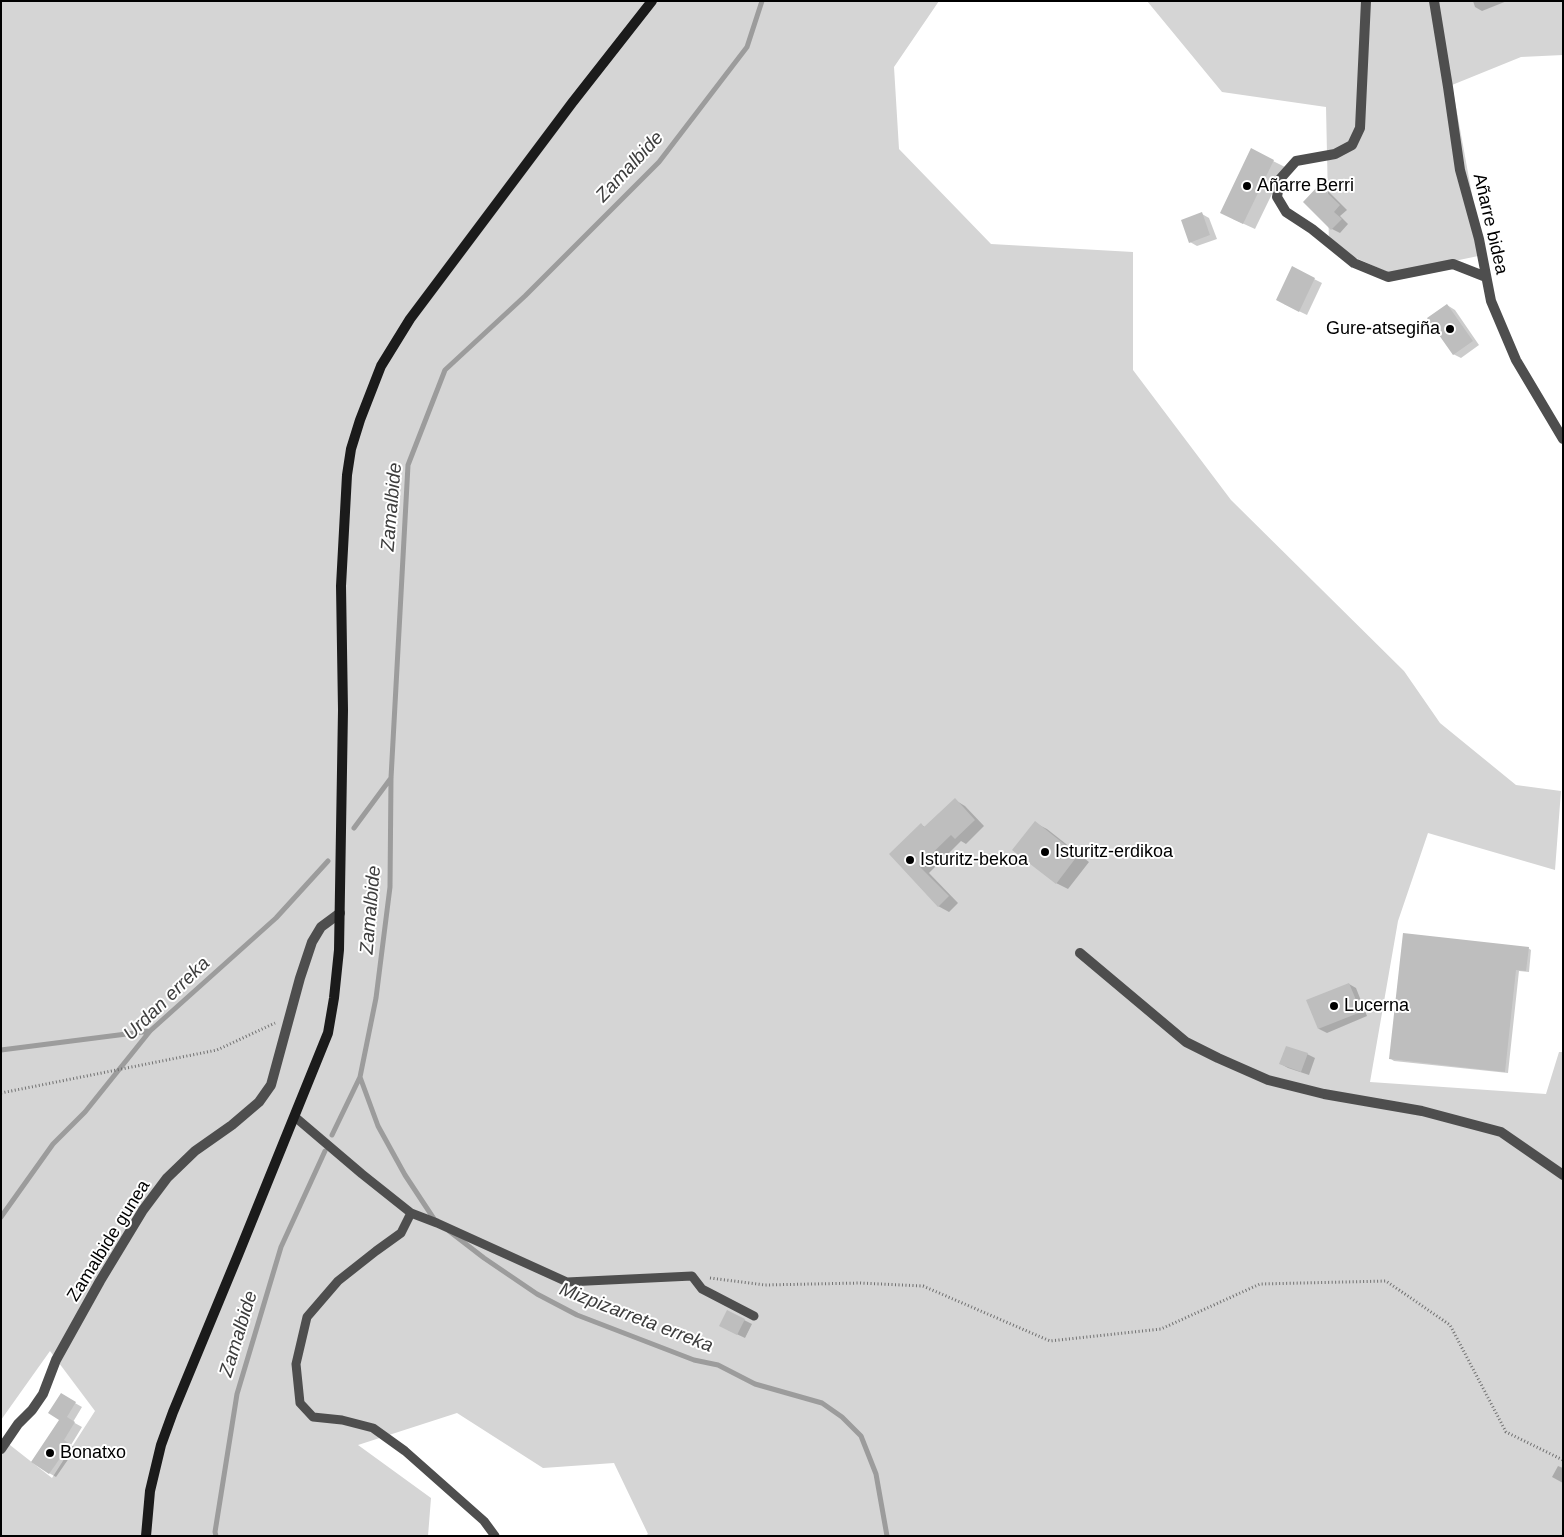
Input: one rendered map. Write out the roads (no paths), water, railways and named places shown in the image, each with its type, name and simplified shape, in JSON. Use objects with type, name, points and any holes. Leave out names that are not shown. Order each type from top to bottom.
[{"type":"main road","points":[[146,1536],[150,1491],[161,1445],[328,1033],[339,950],[343,710],[341,586],[347,475],[351,449],[360,420],[381,366],[410,319],[572,103],[652,1]]},
{"type":"street","points":[[1366,1],[1360,128],[1352,145],[1335,154],[1296,161],[1280,179],[1277,198],[1286,212],[1354,262],[1388,277],[1454,264],[1486,277]]},
{"type":"street","name":"Añarre bidea","points":[[1434,1],[1460,170],[1479,239],[1491,300],[1516,360],[1563,439]]},
{"type":"street","name":"Zamalbide gunea","points":[[1,1449],[18,1424],[32,1410],[42,1394],[61,1352],[100,1281],[143,1210],[167,1178],[195,1151],[232,1125],[259,1102],[271,1085],[300,978],[312,942],[322,927],[340,912]]},
{"type":"street","points":[[1080,953],[1186,1042],[1218,1058],[1268,1080],[1324,1094],[1422,1111],[1501,1132],[1563,1175]]},
{"type":"lane","points":[[295,1117],[411,1214],[437,1223],[567,1282],[692,1276],[702,1289],[754,1316]]},
{"type":"lane","points":[[411,1214],[401,1233],[338,1281],[307,1317],[296,1364],[300,1403],[313,1417],[342,1420],[373,1428],[405,1452],[484,1521],[494,1536]]},
{"type":"waterway","name":"Zamalbide","points":[[332,1135],[360,1077],[376,998],[390,887],[391,778],[408,465],[445,370],[525,296],[659,162],[747,47],[762,1]]},
{"type":"waterway","name":"Urdan erreka","points":[[354,828],[391,778]]},
{"type":"waterway","name":"Urdan erreka","points":[[1,1217],[53,1144],[85,1112],[150,1031],[276,918],[328,861]]},
{"type":"waterway","points":[[1,1050],[150,1031]]},
{"type":"waterway","name":"Mizpizarreta erreka","points":[[360,1077],[378,1126],[405,1175],[436,1222]]},
{"type":"waterway","name":"Zamalbide","points":[[216,1536],[215,1532],[237,1394],[281,1247],[325,1151]]},
{"type":"waterway","name":"Mizpizarreta erreka","points":[[449,1231],[484,1258],[537,1294],[577,1315],[694,1360],[718,1365],[755,1384],[822,1403],[842,1417],[861,1436],[876,1474],[887,1536]]},
{"type":"place","name":"Añarre Berri","points":[[1247,186]]},
{"type":"place","name":"Gure-atsegiña","points":[[1450,329]]},
{"type":"place","name":"Isturitz-erdikoa","points":[[1045,852]]},
{"type":"place","name":"Isturitz-bekoa","points":[[910,860]]},
{"type":"place","name":"Lucerna","points":[[1334,1006]]},
{"type":"place","name":"Bonatxo","points":[[50,1453]]}]
